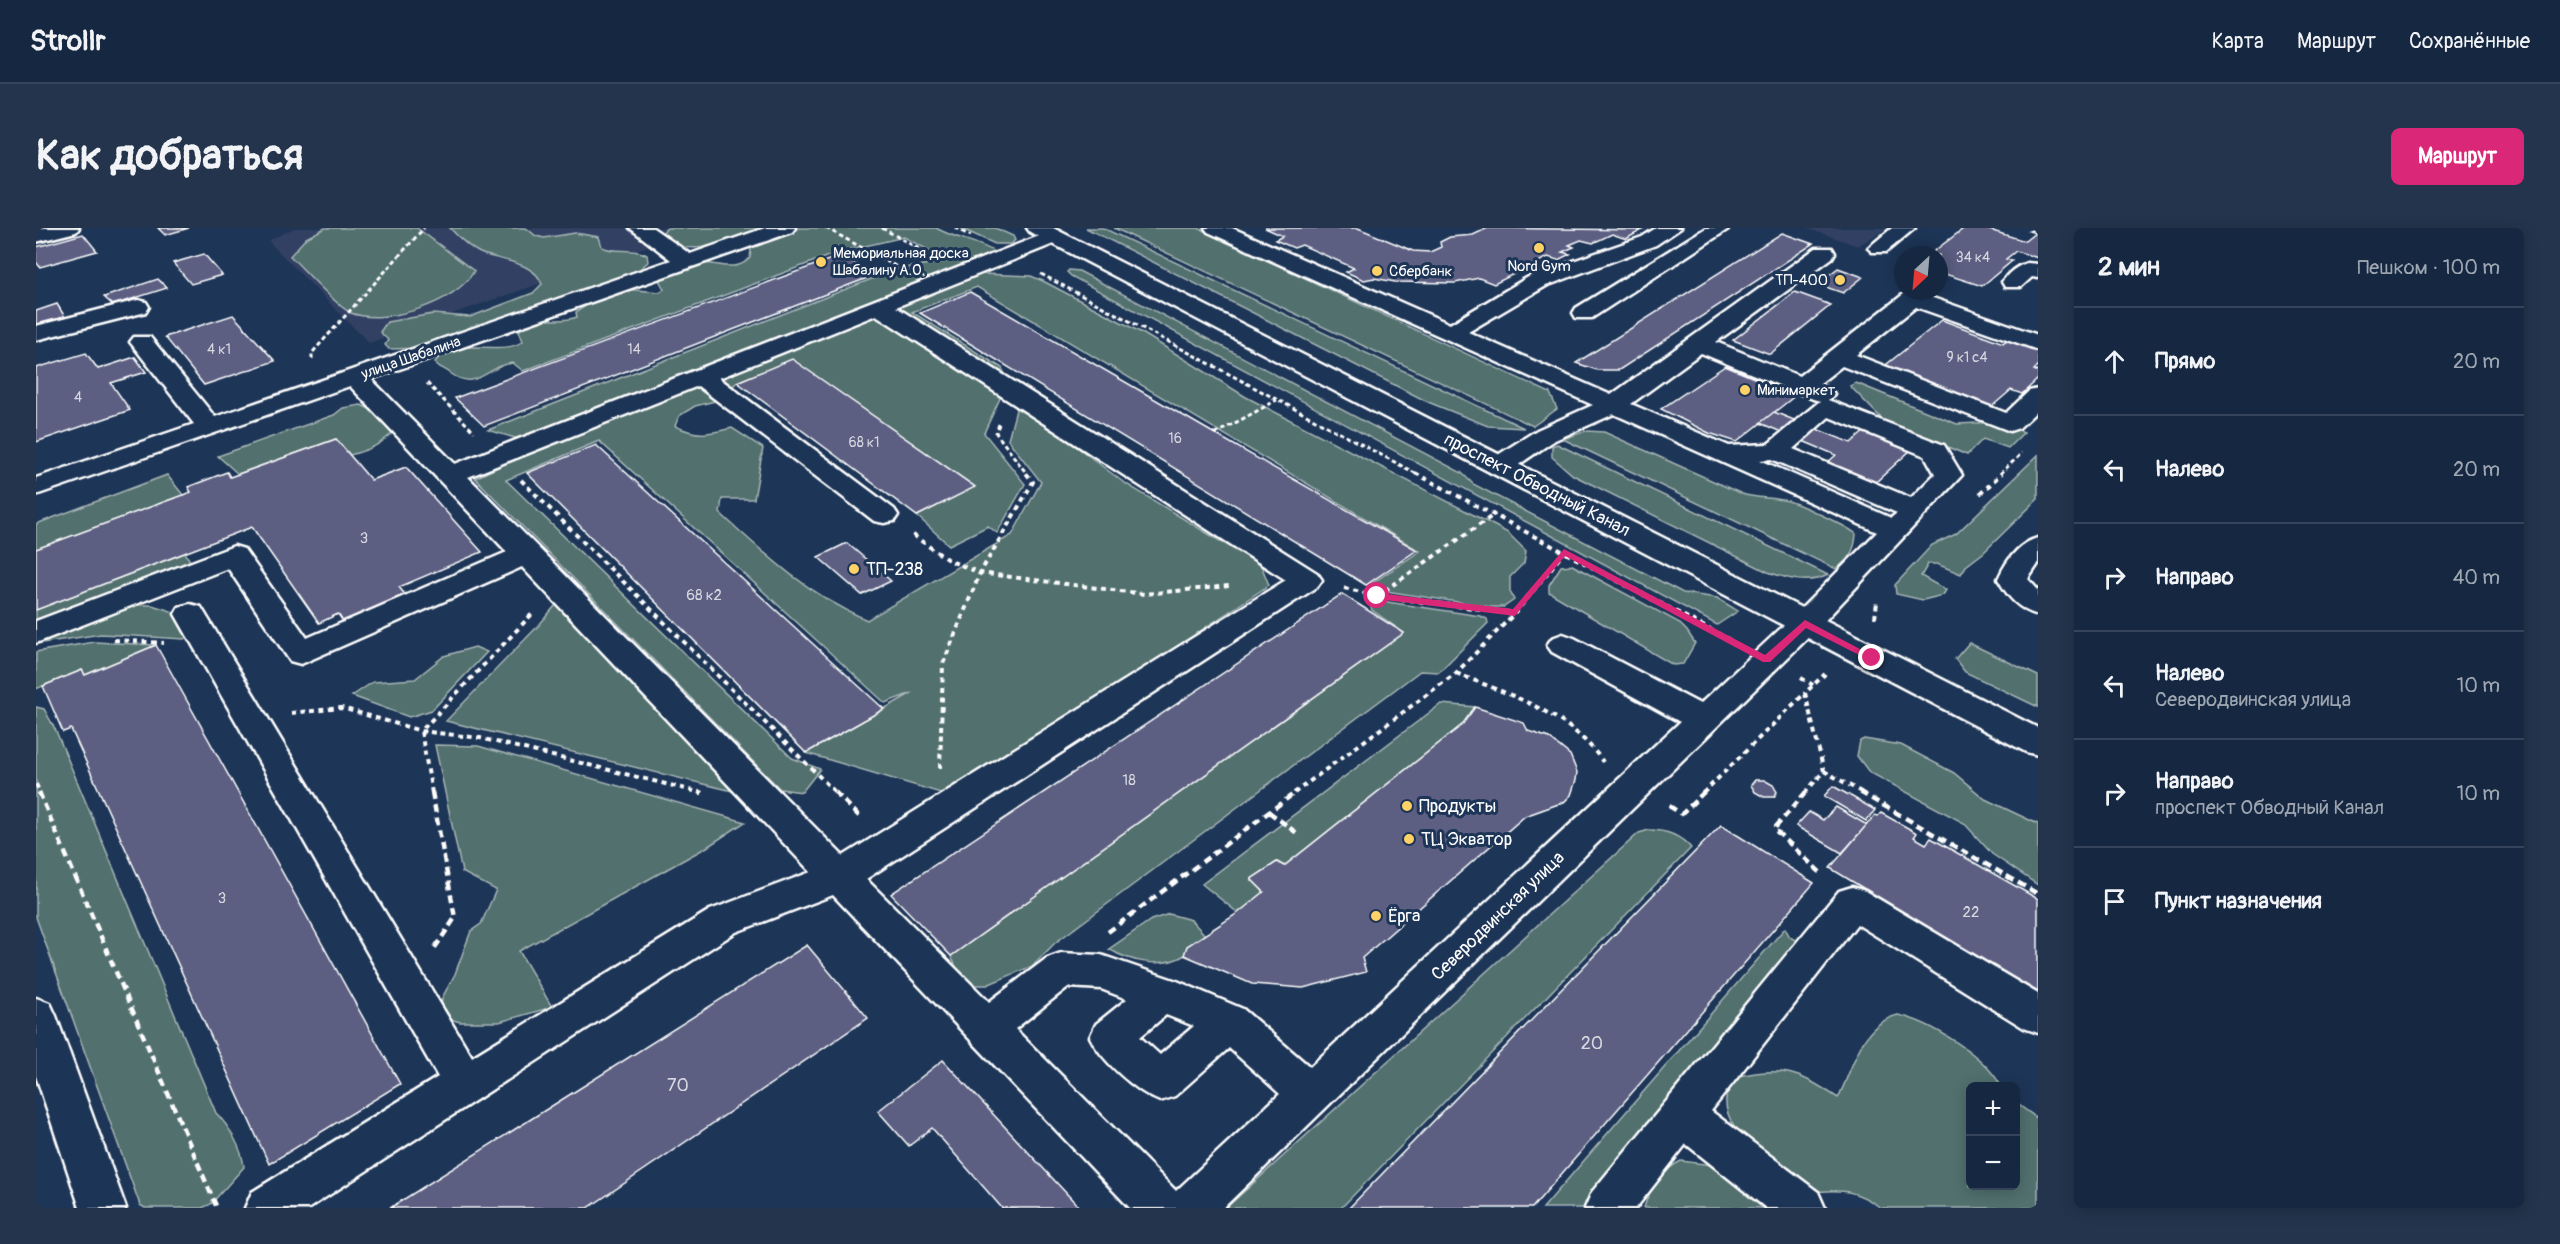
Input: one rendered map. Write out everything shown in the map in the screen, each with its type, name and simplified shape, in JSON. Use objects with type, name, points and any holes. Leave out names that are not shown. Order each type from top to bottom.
[{"type":"street","points":[[36,236],[69,228]]},
{"type":"street","points":[[640,228],[687,262]]},
{"type":"street","name":"улица Шабалина","points":[[36,487],[785,228]]},
{"type":"street","points":[[1215,228],[1721,454],[1912,512]]},
{"type":"street","points":[[1450,333],[1538,281],[1648,241],[1671,228]]},
{"type":"street","points":[[1584,313],[1720,228]]},
{"type":"street","points":[[1879,248],[1905,228]]},
{"type":"street","points":[[450,475],[1006,256],[1050,232]]},
{"type":"street","name":"проспект Обводный Канал","points":[[1050,232],[2038,743]]},
{"type":"street","points":[[1499,466],[1546,435],[1612,406],[1824,253]]},
{"type":"street","points":[[2013,282],[2028,270],[2038,271]]},
{"type":"street","points":[[1783,444],[1816,401],[1839,356],[1913,298],[2038,343]]},
{"type":"street","points":[[268,1208],[723,921],[839,877],[1307,580],[878,306]]},
{"type":"street","points":[[36,333],[138,307]]},
{"type":"street","points":[[142,342],[210,427]]},
{"type":"street","points":[[1698,344],[1816,401]]},
{"type":"street","points":[[1839,356],[2010,423],[2038,396]]},
{"type":"street","points":[[701,376],[884,515]]},
{"type":"street","points":[[355,377],[1161,1208]]},
{"type":"street","name":"Северодвинская улица","points":[[1191,1208],[1805,623],[1949,475],[1935,451],[1816,401]]},
{"type":"street","points":[[1721,454],[1783,444],[1912,512]]},
{"type":"street","points":[[2038,547],[2018,567],[2013,579],[2020,592],[2038,605]]},
{"type":"street","points":[[36,633],[234,555],[302,653],[527,554]]},
{"type":"street","points":[[190,614],[465,1084]]},
{"type":"street","points":[[1563,645],[1703,720]]},
{"type":"street","points":[[1608,1208],[1852,902],[2038,1015]]},
{"type":"street","points":[[986,1028],[1061,970],[1101,972],[1163,993],[1229,1022],[1311,1095]]},
{"type":"street","points":[[1163,993],[1111,1036],[1160,1082],[1229,1022]]},
{"type":"street","points":[[36,1016],[104,1208]]},
{"type":"street","points":[[1682,1115],[1802,1208]]},
{"type":"path","points":[[311,362],[312,353],[424,228]]},
{"type":"path","points":[[826,228],[903,270]]},
{"type":"path","points":[[882,228],[961,273]]},
{"type":"path","points":[[955,228],[1814,685]]},
{"type":"path","points":[[422,378],[889,845]]},
{"type":"path","points":[[939,813],[943,664],[980,573],[1034,482],[996,433],[1012,391]]},
{"type":"path","points":[[1215,434],[1278,400]]},
{"type":"path","points":[[1377,596],[1495,514]]},
{"type":"path","points":[[884,515],[948,560],[980,573],[1144,594],[1237,586]]},
{"type":"path","points":[[1061,970],[1103,935],[1456,673],[1515,613],[1564,552]]},
{"type":"path","points":[[1307,580],[1377,596],[1515,613]]},
{"type":"path","points":[[421,731],[558,587]]},
{"type":"path","points":[[108,639],[209,646]]},
{"type":"path","points":[[1456,673],[1528,704],[1578,731],[1596,747],[1605,766]]},
{"type":"path","points":[[1682,814],[1825,674]]},
{"type":"path","points":[[1805,693],[1824,771],[2038,894]]},
{"type":"path","points":[[250,717],[342,708],[421,731],[480,738],[707,794]]},
{"type":"path","points":[[409,987],[455,918],[421,731]]},
{"type":"path","points":[[1824,771],[1774,829],[1852,902]]},
{"type":"path","points":[[36,784],[216,1208]]},
{"type":"path","points":[[1269,812],[1298,834]]},
{"type":"shaded area","points":[[294,228],[325,228],[306,238],[365,316],[389,315],[427,306],[474,271],[417,228],[700,228],[369,343],[268,241]]},
{"type":"shaded area","points":[[1806,228],[1887,228],[1858,246]]},
{"type":"green space","points":[[325,228],[417,228],[474,271],[465,283],[452,293],[419,309],[382,316],[351,313],[329,295],[290,256],[306,238]]},
{"type":"green space","points":[[450,228],[526,228],[536,236],[544,238],[575,233],[599,237],[602,247],[641,253],[647,255],[648,262],[636,272],[426,348],[389,349],[385,345],[388,340],[380,332],[387,322],[433,314],[470,317],[533,293],[542,284],[538,276],[524,266],[480,253]]},
{"type":"green space","points":[[667,228],[768,228],[698,248],[684,247],[672,242],[663,232]]},
{"type":"green space","points":[[796,228],[936,228],[989,249],[996,253],[982,274],[1031,276],[1043,281],[1142,333],[1246,397],[1508,533],[1526,551],[1524,563],[1510,577],[1510,591],[1514,600],[1504,607],[1491,607],[1372,589],[1368,586],[1420,551],[977,287],[912,312],[1002,368],[1008,381],[984,433],[1025,484],[997,533],[988,526],[949,545],[917,516],[974,486],[792,360],[737,382],[719,400],[695,406],[679,416],[675,426],[691,432],[703,433],[732,428],[763,448],[754,499],[722,499],[720,513],[806,586],[867,620],[1012,535],[1041,482],[1008,440],[1018,402],[1123,482],[1238,552],[1259,560],[1269,585],[979,779],[944,794],[806,753],[912,693],[885,703],[599,441],[506,480],[792,758],[820,769],[802,792],[780,789],[475,478],[549,443],[540,434],[515,438],[488,430],[897,269],[949,261],[904,237],[839,252],[523,371],[513,363],[468,380],[439,367],[435,362],[444,353],[455,349],[514,346],[523,341],[519,331],[526,325],[541,320],[577,317],[576,312],[601,296],[623,289],[660,292],[664,289],[659,280],[683,268],[706,264],[732,266],[744,263],[750,258],[751,249],[759,242]]},
{"type":"green space","points":[[960,228],[995,228],[1013,236],[1015,240],[1011,244],[995,244]]},
{"type":"green space","points":[[1086,228],[1103,228],[1524,428],[1488,426],[1428,402]]},
{"type":"green space","points":[[1114,228],[1198,228],[1550,393],[1557,409],[1533,426]]},
{"type":"green space","points":[[1069,270],[1079,271],[1462,473],[1473,484],[1683,593],[1717,598],[1738,611],[1717,625],[1071,276],[1067,272]]},
{"type":"green space","points":[[1856,383],[1957,424],[2000,422],[2024,432],[2008,448],[1983,439],[1967,455],[1883,420],[1850,386]]},
{"type":"green space","points":[[361,405],[374,411],[394,431],[379,443],[363,451],[350,455],[336,439],[238,474],[218,456],[334,415],[343,408]]},
{"type":"green space","points":[[1586,431],[1604,432],[1742,494],[1788,501],[1813,511],[1856,534],[1853,550],[1836,569],[1563,439]]},
{"type":"green space","points":[[1557,444],[1828,575],[1806,580],[1790,579],[1768,572],[1573,475],[1552,457],[1552,446]]},
{"type":"green space","points":[[2038,455],[2038,499],[1983,553],[1966,566],[1961,574],[1937,564],[1928,564],[1921,576],[1946,590],[1943,595],[1923,600],[1896,594],[1895,585],[1932,545],[1956,534]]},
{"type":"green space","points":[[167,475],[183,495],[36,549],[36,524]]},
{"type":"green space","points":[[185,553],[192,564],[36,624],[36,610]]},
{"type":"green space","points":[[1572,565],[1678,622],[1695,643],[1683,664],[1673,665],[1549,592],[1549,585],[1561,566]]},
{"type":"green space","points":[[561,599],[732,791],[446,721],[539,625]]},
{"type":"green space","points":[[1374,600],[1480,616],[1487,619],[1488,623],[1439,672],[1420,671],[1055,943],[1032,966],[987,985],[976,985],[959,973],[951,956],[1404,633],[1372,610],[1370,605]]},
{"type":"green space","points":[[117,605],[152,605],[177,613],[191,633],[184,639],[101,634],[36,644],[36,638]]},
{"type":"green space","points":[[94,642],[156,645],[85,675],[82,670],[36,689],[36,652]]},
{"type":"green space","points":[[1969,643],[2038,676],[2038,707],[1965,672],[1955,659]]},
{"type":"green space","points":[[475,647],[487,652],[432,710],[409,717],[352,696],[373,682],[415,679],[444,656]]},
{"type":"green space","points":[[1441,704],[1475,707],[1462,725],[1284,866],[1277,862],[1252,879],[1264,892],[1238,913],[1202,884]]},
{"type":"green space","points":[[36,707],[44,709],[56,731],[216,1113],[226,1124],[241,1152],[244,1167],[211,1204],[202,1208],[145,1208],[140,1205],[36,917]]},
{"type":"green space","points":[[1864,739],[1901,745],[1954,773],[1985,799],[2038,824],[2038,885],[1992,854],[1964,823],[1869,772],[1857,756],[1860,741]]},
{"type":"green space","points":[[435,745],[478,746],[745,822],[707,847],[519,951],[552,1007],[499,1022],[460,1022],[447,1018],[441,1009],[442,998],[455,974],[471,931],[481,924],[496,890],[462,872]]},
{"type":"green space","points":[[1649,830],[1672,834],[1691,848],[1341,1208],[1226,1208],[1639,833]]},
{"type":"green space","points":[[1169,914],[1191,920],[1205,935],[1185,955],[1156,963],[1136,960],[1109,949],[1151,920]]},
{"type":"green space","points":[[1785,928],[1790,937],[1802,944],[1593,1208],[1543,1208]]},
{"type":"green space","points":[[1898,1015],[1941,1033],[1983,1063],[1998,1082],[1966,1082],[1966,1190],[2020,1190],[2020,1106],[2038,1119],[2038,1208],[1881,1208],[1849,1192],[1811,1190],[1799,1184],[1758,1151],[1737,1130],[1726,1105],[1727,1092],[1734,1077],[1765,1072],[1789,1073],[1811,1082],[1838,1098],[1866,1037],[1885,1020]]},
{"type":"green space","points":[[1681,1161],[1712,1165],[1783,1208],[1644,1208],[1658,1180]]},
{"type":"building","points":[[158,228],[189,228],[165,235]]},
{"type":"building","points":[[1265,228],[1358,228],[1413,251],[1430,252],[1441,247],[1440,242],[1450,237],[1473,235],[1488,228],[1642,230],[1626,239],[1612,234],[1593,243],[1581,240],[1569,245],[1574,247],[1562,252],[1570,254],[1558,260],[1548,257],[1494,284],[1479,278],[1455,283],[1395,282],[1374,278],[1364,280],[1346,272],[1354,268],[1302,245],[1294,248],[1275,240],[1283,236]]},
{"type":"building","points":[[1960,228],[1983,228],[2025,241],[2035,233],[2029,231],[2038,228],[2038,258],[2016,251],[2006,259],[2012,261],[1982,286],[1948,275],[1948,246],[1941,246],[1963,229]]},
{"type":"building","points":[[1782,233],[1813,244],[1619,370],[1597,370],[1576,363]]},
{"type":"building","points":[[83,234],[97,251],[40,267],[36,262],[36,247]]},
{"type":"building","points":[[204,254],[222,275],[191,284],[173,263]]},
{"type":"building","points":[[842,255],[875,275],[484,426],[455,398]]},
{"type":"building","name":"ТП-400","points":[[1838,268],[1863,277],[1843,293],[1817,284]]},
{"type":"building","points":[[158,279],[167,288],[113,305],[104,297]]},
{"type":"building","points":[[970,292],[1417,550],[1366,585],[920,313]]},
{"type":"building","points":[[1795,292],[1831,305],[1770,354],[1733,340]]},
{"type":"building","points":[[57,304],[65,317],[36,325],[36,311]]},
{"type":"building","points":[[233,315],[275,361],[204,385],[165,337]]},
{"type":"building","points":[[1942,320],[2003,343],[2009,338],[2038,348],[2038,366],[2034,370],[2038,372],[2038,379],[2022,394],[2011,390],[1989,409],[1882,368]]},
{"type":"building","points":[[86,353],[98,369],[135,357],[146,372],[111,383],[130,410],[36,442],[36,368]]},
{"type":"building","points":[[792,359],[975,487],[917,516],[737,382]]},
{"type":"building","points":[[1725,366],[1796,395],[1737,442],[1709,433],[1661,409]]},
{"type":"building","points":[[1774,412],[1851,443],[1867,429],[1913,448],[1865,492],[1817,472],[1836,455],[1760,423]]},
{"type":"building","points":[[336,439],[371,480],[406,467],[482,552],[399,587],[406,596],[344,623],[338,614],[319,623],[252,527],[36,610],[36,549],[191,492],[188,487],[227,472],[230,477]]},
{"type":"building","points":[[596,445],[884,709],[806,753],[527,473]]},
{"type":"building","name":"ТП-238","points":[[847,543],[891,581],[862,595],[818,557]]},
{"type":"building","points":[[1342,594],[1404,633],[951,956],[891,894]]},
{"type":"building","points":[[156,645],[400,1084],[269,1164],[71,729],[63,732],[43,686],[82,670],[85,675]]},
{"type":"building","name":"ТЦ Экватор","points":[[1475,707],[1524,723],[1528,731],[1549,738],[1570,755],[1577,772],[1571,795],[1564,802],[1525,816],[1362,958],[1366,972],[1303,988],[1252,984],[1184,955],[1187,946],[1238,913],[1264,892],[1251,879],[1277,862],[1284,866],[1462,725]]},
{"type":"building","points":[[1755,780],[1764,780],[1773,785],[1777,792],[1774,797],[1764,797],[1755,792],[1751,785]]},
{"type":"building","points":[[1833,786],[1875,810],[1866,821],[1824,796]]},
{"type":"building","points":[[1836,807],[1867,825],[1842,853],[1796,826],[1809,812],[1823,820]]},
{"type":"building","points":[[1881,813],[1917,833],[1914,837],[1926,844],[1931,838],[2038,899],[2038,994],[1830,868],[1875,815],[1878,816]]},
{"type":"building","points":[[1721,825],[1814,883],[1532,1208],[1349,1208]]},
{"type":"building","points":[[807,945],[868,1018],[588,1208],[390,1208]]},
{"type":"building","points":[[943,1060],[1080,1208],[1002,1208],[932,1128],[909,1146],[878,1111]]},
{"type":"place","name":"Nord Gym","points":[[1539,248]]},
{"type":"place","name":"Мемориальная доска Шабалину А.О.","points":[[821,262]]},
{"type":"place","name":"Сбербанк","points":[[1377,271]]},
{"type":"place","name":"ТП-400","points":[[1840,280]]},
{"type":"place","name":"Минимаркет","points":[[1745,390]]},
{"type":"place","name":"ТП-238","points":[[854,569]]},
{"type":"place","name":"Продукты","points":[[1407,806]]},
{"type":"place","name":"ТЦ Экватор","points":[[1409,839]]},
{"type":"place","name":"Ёрга","points":[[1376,916]]},
{"type":"route","points":[[1377,596],[1515,613],[1564,552],[1766,660],[1805,623],[1872,658]]}]
